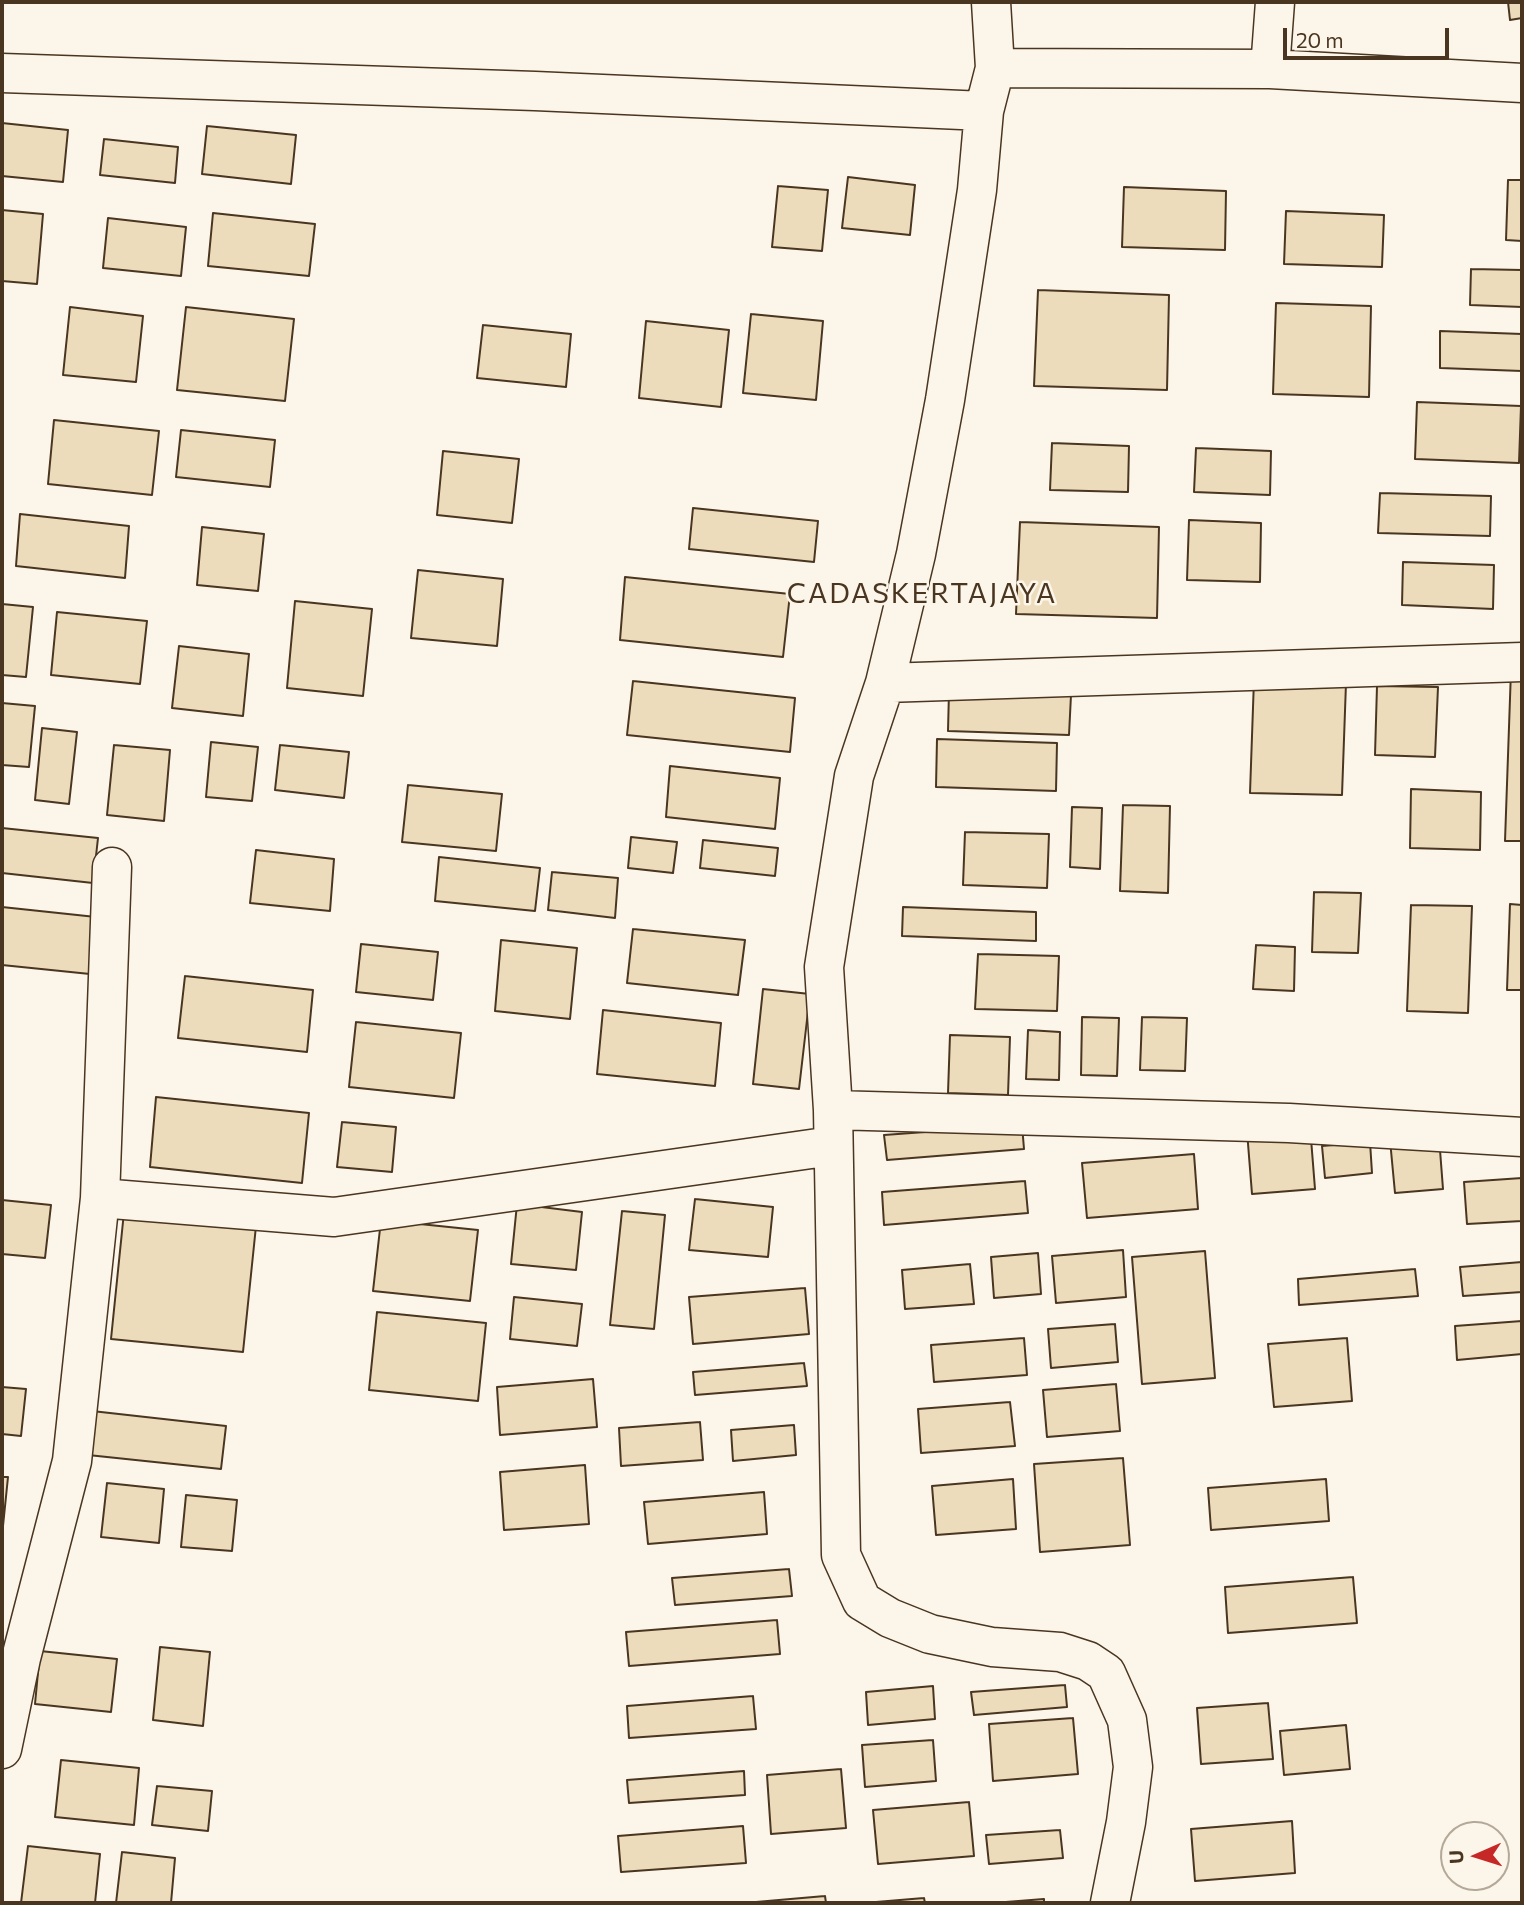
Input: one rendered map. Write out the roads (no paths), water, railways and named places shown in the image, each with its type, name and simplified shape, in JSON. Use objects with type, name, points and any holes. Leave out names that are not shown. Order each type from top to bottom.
[{"type":"street","points":[[991,2],[995,68],[984,111],[977,190],[945,400],[916,554],[886,683],[854,776],[824,967],[832,1128],[841,1555],[862,1601],[890,1618],[930,1634],[992,1647],[1060,1652],[1088,1661],[1107,1673],[1127,1720],[1133,1767],[1126,1822],[1110,1903]]},
{"type":"street","points":[[1270,69],[1275,2]]},
{"type":"street","points":[[995,68],[1270,69],[1522,83]]},
{"type":"street","points":[[2,73],[535,91],[984,111]]},
{"type":"street","points":[[886,683],[1522,662]]},
{"type":"street","points":[[2,1749],[21,1658],[72,1461],[100,1198],[112,867]]},
{"type":"street","points":[[100,1198],[334,1217],[832,1128],[1289,1124],[1522,1137]]},
{"type":"district","name":"CADASKERTAJAYA","points":[[922,594]]}]
